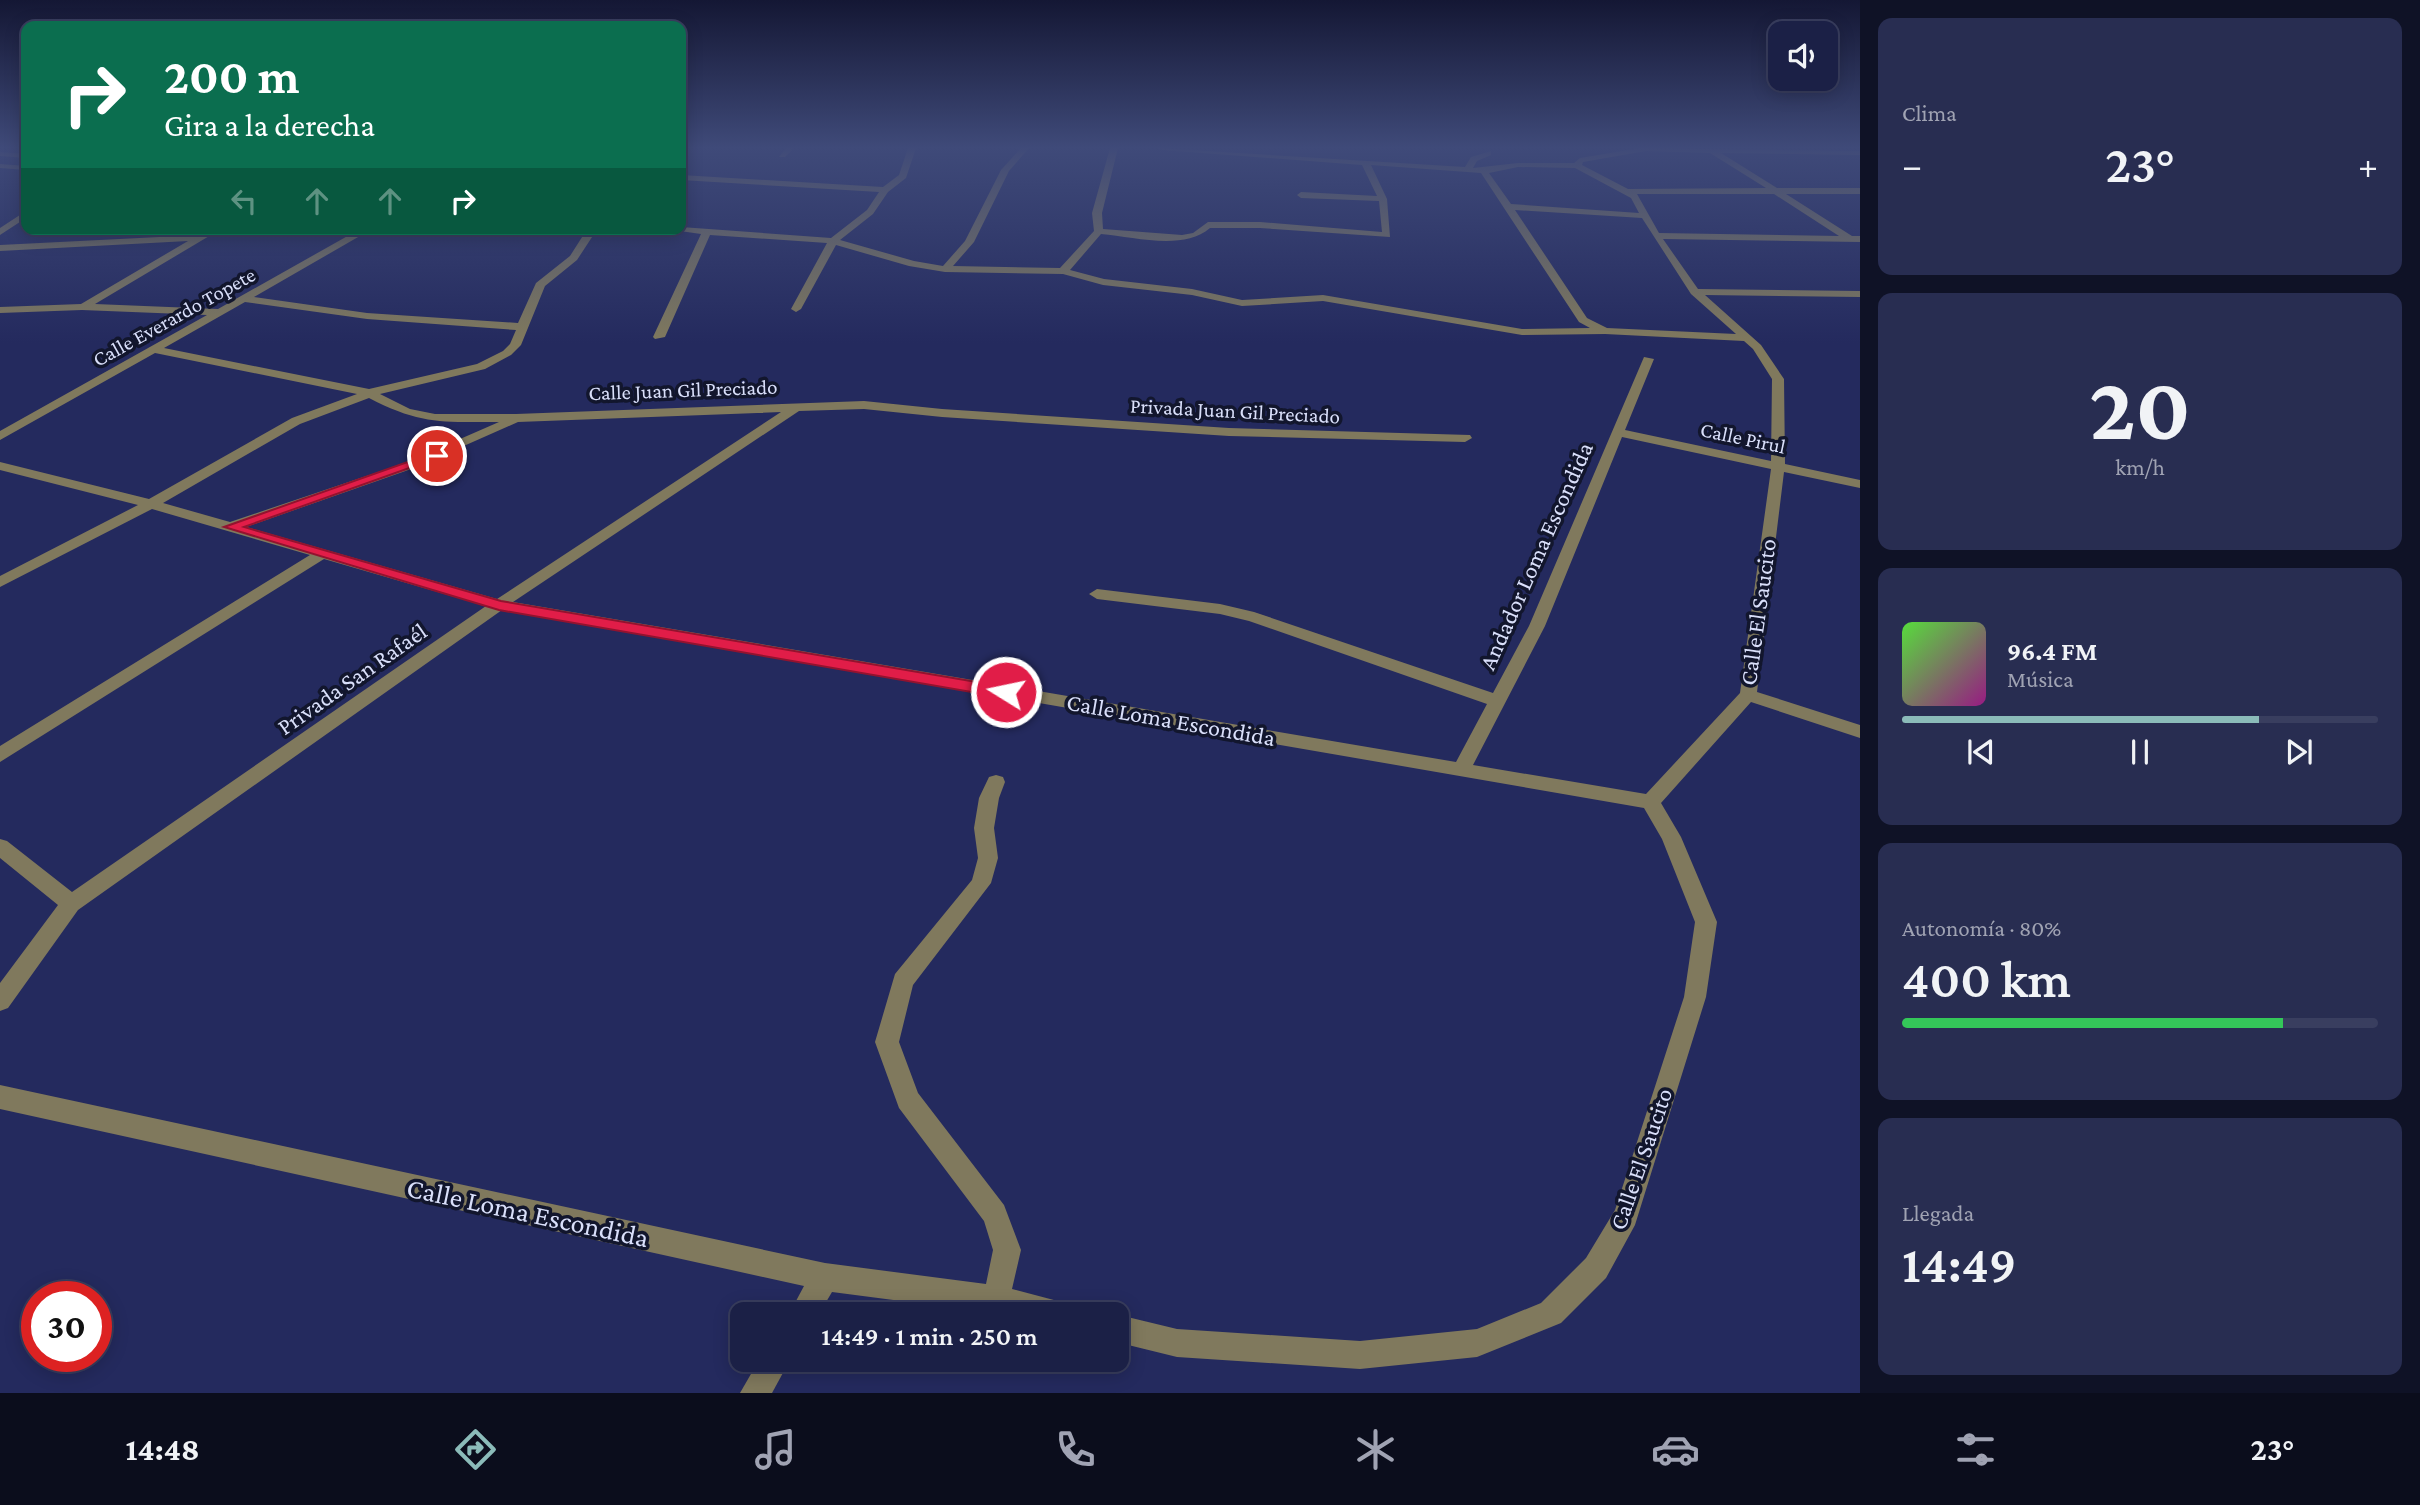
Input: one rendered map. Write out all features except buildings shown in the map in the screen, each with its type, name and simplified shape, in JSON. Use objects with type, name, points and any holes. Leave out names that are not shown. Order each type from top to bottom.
[{"type":"street","points":[[796,309],[833,241],[869,213]]},
{"type":"street","points":[[945,269],[969,242],[983,213]]},
{"type":"street","points":[[1063,271],[1099,231],[1097,213]]},
{"type":"street","points":[[1099,231],[1179,238],[1193,237],[1208,225],[1255,225],[1383,236],[1389,234],[1385,213]]},
{"type":"street","points":[[1512,213],[1583,320],[1605,331]]},
{"type":"street","points":[[1600,213],[1646,216]]},
{"type":"street","name":"Calle El Saucito","points":[[1129,1331],[1177,1343],[1360,1355],[1477,1343],[1551,1312],[1596,1268],[1626,1216],[1695,997],[1706,922],[1671,838],[1650,802],[1748,695],[1778,467],[1778,379],[1747,338],[1695,292],[1656,236],[1644,213]]},
{"type":"street","points":[[1813,213],[1857,241]]},
{"type":"street","points":[[0,232],[21,217]]},
{"type":"street","points":[[686,231],[833,241],[913,264],[945,269],[1063,271],[1103,282],[1192,292],[1242,303],[1324,298],[1522,332],[1605,331],[1747,338]]},
{"type":"street","points":[[659,337],[706,234]]},
{"type":"street","points":[[82,307],[205,235]]},
{"type":"street","name":"Calle Everardo Topete","points":[[0,436],[357,235]]},
{"type":"street","points":[[0,582],[151,504],[285,426],[370,393],[481,367],[507,353],[515,345],[540,285],[574,258],[589,235]]},
{"type":"street","points":[[1656,236],[1857,241]]},
{"type":"street","points":[[0,248],[200,238]]},
{"type":"street","points":[[1695,292],[1858,296]]},
{"type":"street","points":[[246,299],[367,316],[522,327]]},
{"type":"street","points":[[0,310],[82,307],[223,312]]},
{"type":"street","points":[[155,351],[370,393]]},
{"type":"street","name":"Andador Loma Escondida","points":[[1461,769],[1536,626],[1648,359]]},
{"type":"street","name":"Calle Juan Gil Preciado","points":[[370,393],[417,416],[516,418],[880,405],[1003,417]]},
{"type":"street","name":"Privada San Rafaél","points":[[0,1001],[71,904],[499,606],[797,407]]},
{"type":"street","name":"Privada Juan Gil Preciado","points":[[1003,417],[1228,432],[1465,438]]},
{"type":"street","points":[[231,527],[416,464],[459,447],[516,418]]},
{"type":"street","name":"Calle Pirul","points":[[1618,432],[1860,484]]},
{"type":"street","name":"Calle Loma Escondida","points":[[0,466],[151,504],[319,556],[499,606],[1650,802]]},
{"type":"street","points":[[0,755],[319,556]]},
{"type":"street","points":[[1097,594],[1220,609],[1254,617],[1497,701]]},
{"type":"street","points":[[1748,695],[1860,732]]},
{"type":"street","points":[[996,782],[989,798],[984,828],[988,858],[981,883],[903,981],[887,1042],[908,1100],[995,1214],[1007,1250],[996,1299]]},
{"type":"street","points":[[0,847],[71,904]]},
{"type":"street","name":"Calle Loma Escondida","points":[[0,1097],[825,1277],[1009,1302]]},
{"type":"street","points":[[810,1302],[825,1277]]},
{"type":"street","points":[[755,1393],[768,1372]]},
{"type":"route","points":[[437,456],[231,527],[319,556],[499,606],[1006,692]]}]
